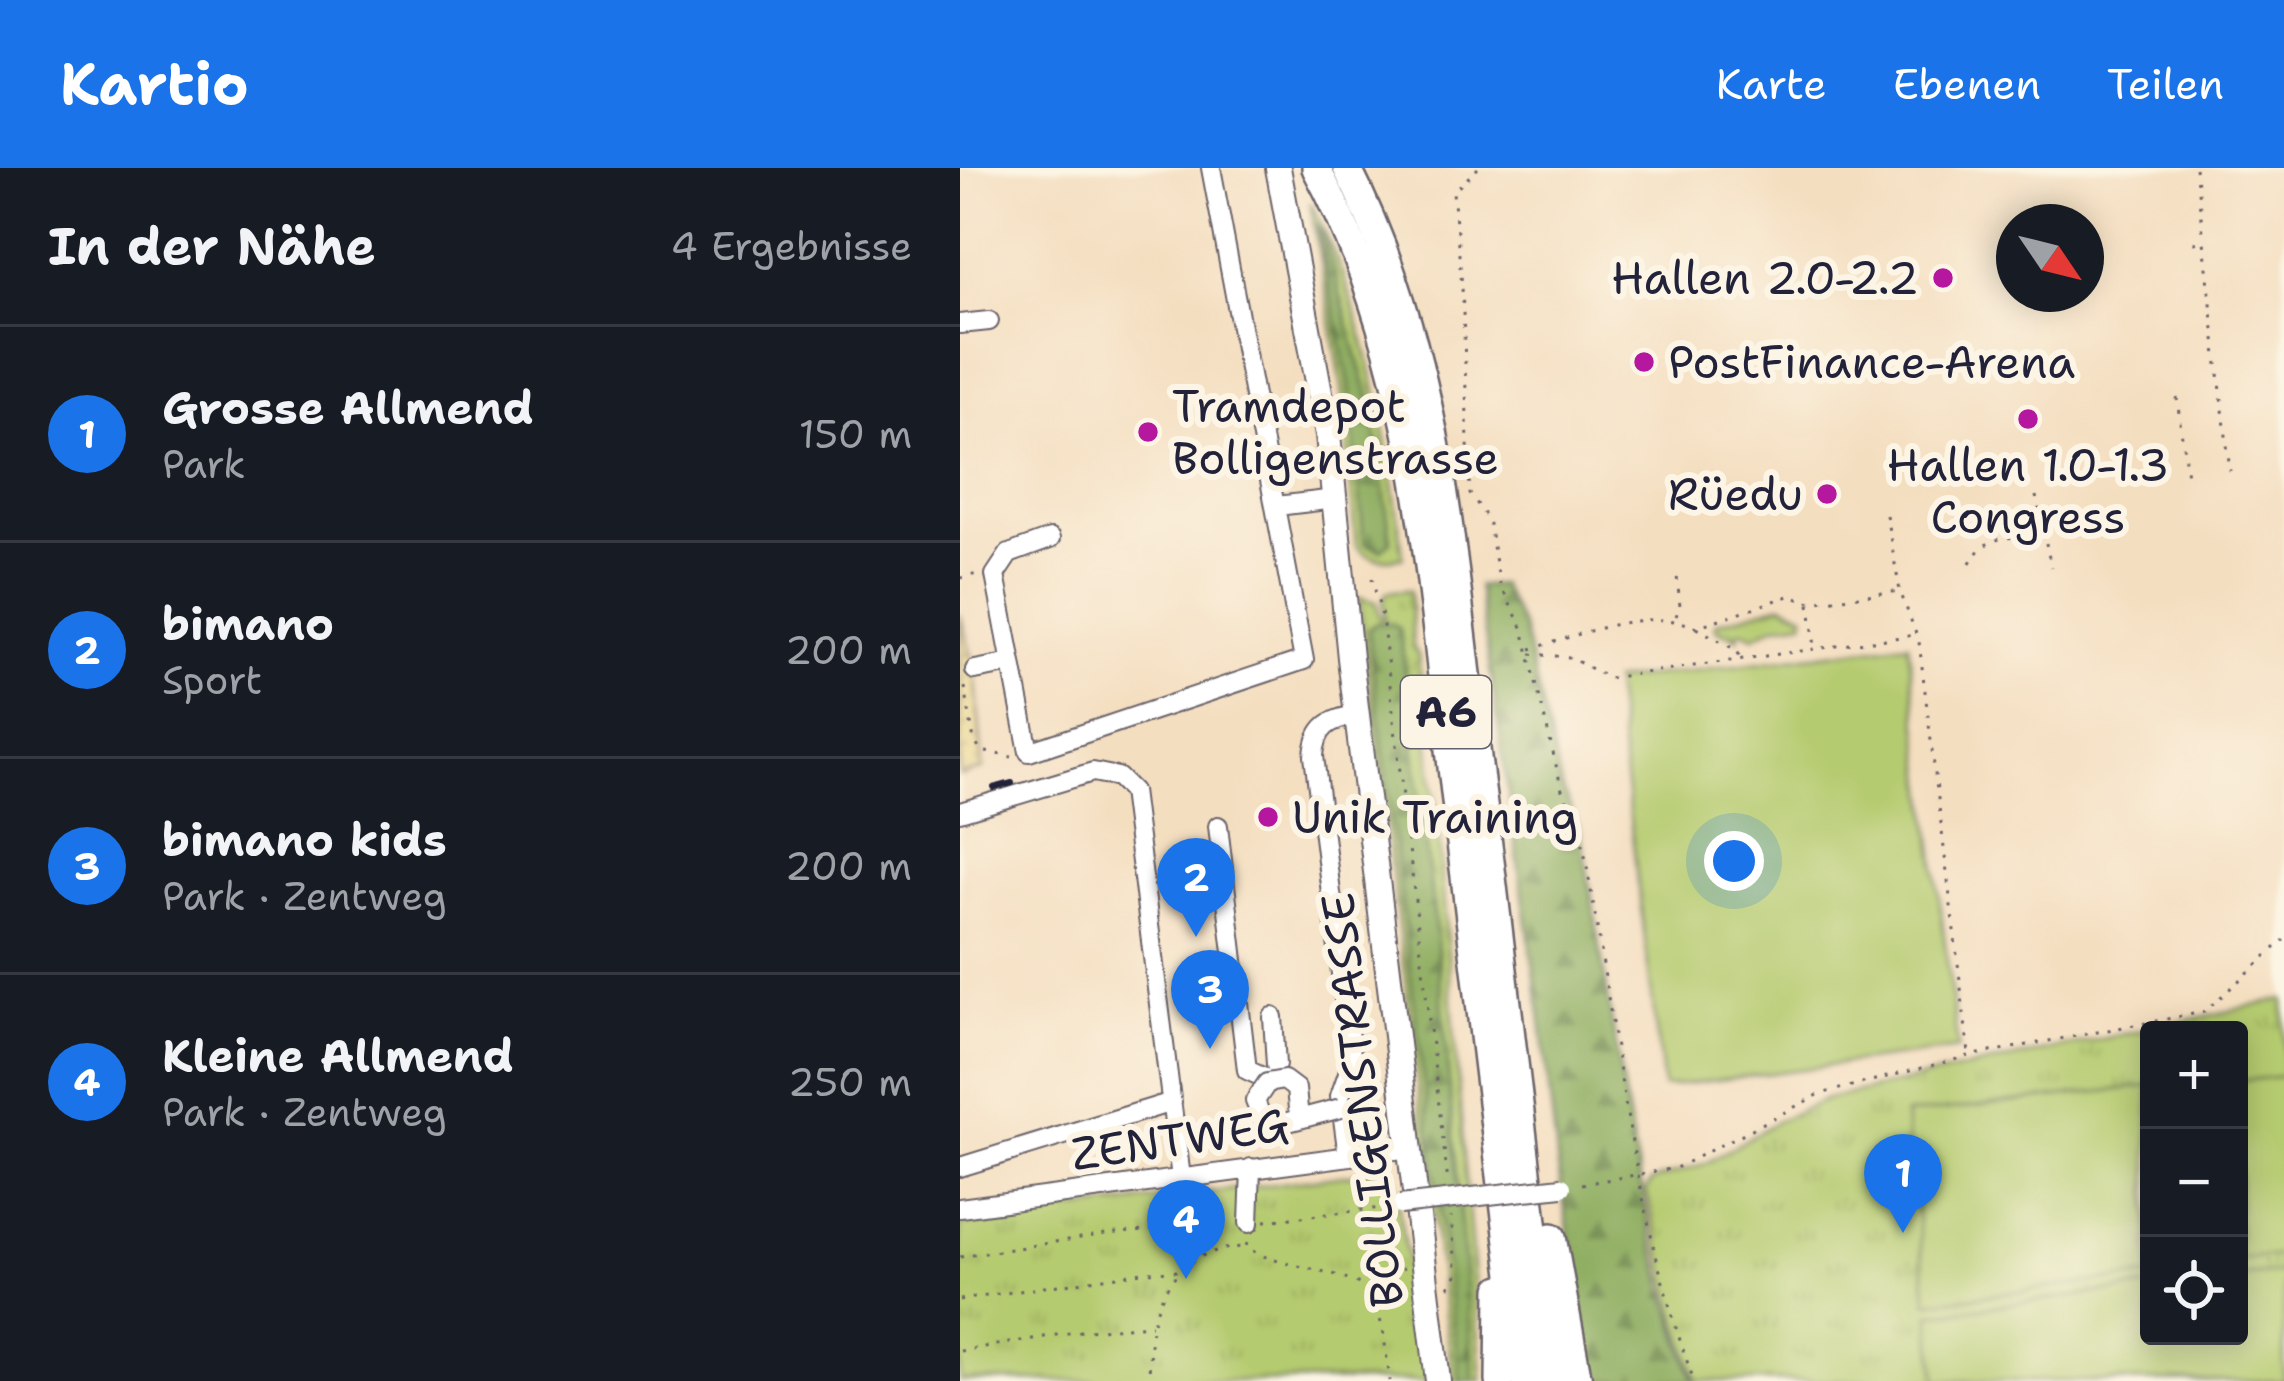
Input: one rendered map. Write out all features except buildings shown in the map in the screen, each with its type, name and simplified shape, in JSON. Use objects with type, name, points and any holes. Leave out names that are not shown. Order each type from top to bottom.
[{"type":"highway","name":"A6","points":[[1316,168],[1377,308],[1414,469],[1526,1381]]},
{"type":"highway","name":"A6","points":[[1347,168],[1402,297],[1431,408],[1552,1381]]},
{"type":"highway","points":[[1521,1117],[1550,1222],[1578,1381]]},
{"type":"highway","points":[[1500,1381],[1504,1201]]},
{"type":"main road","name":"BOLLIGENSTRASSE","points":[[1278,168],[1318,374],[1335,499],[1438,1381]]},
{"type":"street","points":[[1050,539],[1009,554],[995,574],[1029,752],[1304,661],[1211,168]]},
{"type":"street","points":[[960,324],[989,321]]},
{"type":"street","points":[[1277,506],[1335,499]]},
{"type":"street","points":[[969,671],[1012,663]]},
{"type":"street","points":[[1348,1156],[1340,1102],[1352,1062],[1314,756],[1316,738],[1324,725],[1332,718],[1358,715]]},
{"type":"street","points":[[960,812],[1091,772],[1113,774],[1130,787],[1137,805],[1181,1178]]},
{"type":"street","points":[[1218,826],[1246,1070],[1272,1072],[1273,1017]]},
{"type":"street","points":[[1298,1109],[1296,1089],[1277,1079],[1262,1086],[1255,1101],[1257,1112],[1273,1124],[1340,1102]]},
{"type":"street","points":[[960,1167],[1172,1102]]},
{"type":"street","name":"ZENTWEG","points":[[960,1208],[1410,1148]]},
{"type":"street","points":[[1249,1223],[1251,1168]]},
{"type":"street","points":[[1400,1205],[1562,1186]]},
{"type":"path","points":[[1478,168],[1453,192],[1462,286],[1470,494],[1488,519],[1499,585],[1518,616],[1530,652],[1562,790],[1580,829],[1640,1177],[1694,1381]]},
{"type":"path","points":[[2194,168],[2230,471]]},
{"type":"path","points":[[2194,243],[2204,241]]},
{"type":"path","points":[[2177,398],[2187,476]]},
{"type":"path","points":[[2036,496],[2051,567]]},
{"type":"path","points":[[1886,515],[1900,591],[1917,635],[1969,1056]]},
{"type":"path","points":[[1970,563],[1982,544],[1994,538],[2044,537]]},
{"type":"path","points":[[1676,618],[1680,606],[1677,576]]},
{"type":"path","points":[[1372,578],[1385,635],[1448,1187]]},
{"type":"path","points":[[1696,627],[1790,596],[1810,602],[1900,591]]},
{"type":"path","points":[[1810,602],[1815,649]]},
{"type":"path","points":[[1530,652],[1597,628],[1676,618],[1736,650],[1742,659]]},
{"type":"path","points":[[1530,652],[1569,657],[1609,678],[1917,635]]},
{"type":"path","points":[[969,671],[974,741],[981,751],[1003,758],[1029,752]]},
{"type":"path","points":[[1562,1186],[1640,1177],[1698,1159],[1820,1094],[1969,1056],[2204,1012],[2284,940]]},
{"type":"path","points":[[960,1257],[1106,1234],[1400,1205]]},
{"type":"path","points":[[1427,1292],[1450,1287],[1456,1280],[1450,1209]]},
{"type":"path","points":[[1246,1247],[1249,1223]]},
{"type":"path","points":[[960,1300],[1142,1272],[1178,1271],[1214,1251],[1246,1247],[1371,1291],[1383,1330],[1390,1381]]},
{"type":"path","points":[[1371,1291],[1390,1273],[1424,1262]]},
{"type":"path","points":[[1150,1381],[1151,1325],[1178,1271]]},
{"type":"path","points":[[960,1351],[1087,1330],[1151,1325]]},
{"type":"green space","points":[[1310,202],[1361,330],[1390,466],[1403,557],[1377,558],[1356,545],[1342,385]]},
{"type":"green space","points":[[1317,226],[1373,411],[1391,541],[1381,550],[1364,543],[1349,383]]},
{"type":"green space","points":[[1500,585],[1523,629],[1562,790],[1580,829],[1639,1177],[1672,1314],[1694,1381],[1593,1381],[1558,1167],[1478,586]]},
{"type":"green space","points":[[1410,590],[1413,647],[1418,655],[1436,806],[1482,1381],[1453,1381],[1359,598],[1376,602],[1380,618],[1385,619],[1387,592]]},
{"type":"green space","points":[[1782,604],[1805,614],[1804,621],[1776,625],[1754,636],[1743,631],[1736,633],[1738,638],[1716,629],[1716,623]]},
{"type":"green space","points":[[1377,623],[1393,624],[1400,630],[1437,940],[1474,1381],[1460,1381],[1368,629]]},
{"type":"green space","points":[[1908,643],[1958,1049],[1663,1087],[1613,681]]},
{"type":"green space","points":[[2284,999],[2284,1381],[1697,1381],[1646,1190],[1652,1181],[1707,1163],[1777,1121],[1827,1099],[2140,1031],[2140,1345],[2248,1345],[2248,1021],[2183,1021]]},
{"type":"green space","points":[[2284,1076],[2284,1255],[2248,1259],[2248,1129],[2248,1080]]},
{"type":"green space","points":[[2140,1087],[2140,1277],[1928,1302],[1905,1115]]},
{"type":"green space","points":[[1375,1171],[1395,1183],[1409,1274],[1416,1284],[1429,1381],[960,1381],[960,1225]]},
{"type":"green space","points":[[2284,1272],[2284,1381],[1937,1381],[1930,1314],[2140,1288],[2140,1345],[2248,1345],[2248,1276]]},
{"type":"sand","points":[[960,614],[975,670],[983,769],[960,776]]},
{"type":"railway","points":[[994,788],[1012,783]]},
{"type":"place","name":"Hallen 2.0-2.2","points":[[1943,278]]},
{"type":"place","name":"PostFinance-Arena","points":[[1644,362]]},
{"type":"place","name":"Hallen 1.0-1.3 Congress","points":[[2028,419]]},
{"type":"place","name":"Tramdepot Bolligenstrasse","points":[[1148,432]]},
{"type":"place","name":"Rüedu","points":[[1827,494]]},
{"type":"place","name":"Unik Training","points":[[1268,817]]},
{"type":"place","name":"bimano","points":[[1196,937]]},
{"type":"place","name":"bimano kids","points":[[1210,1049]]},
{"type":"place","name":"Grosse Allmend","points":[[1903,1233]]},
{"type":"place","name":"Kleine Allmend","points":[[1186,1279]]}]
